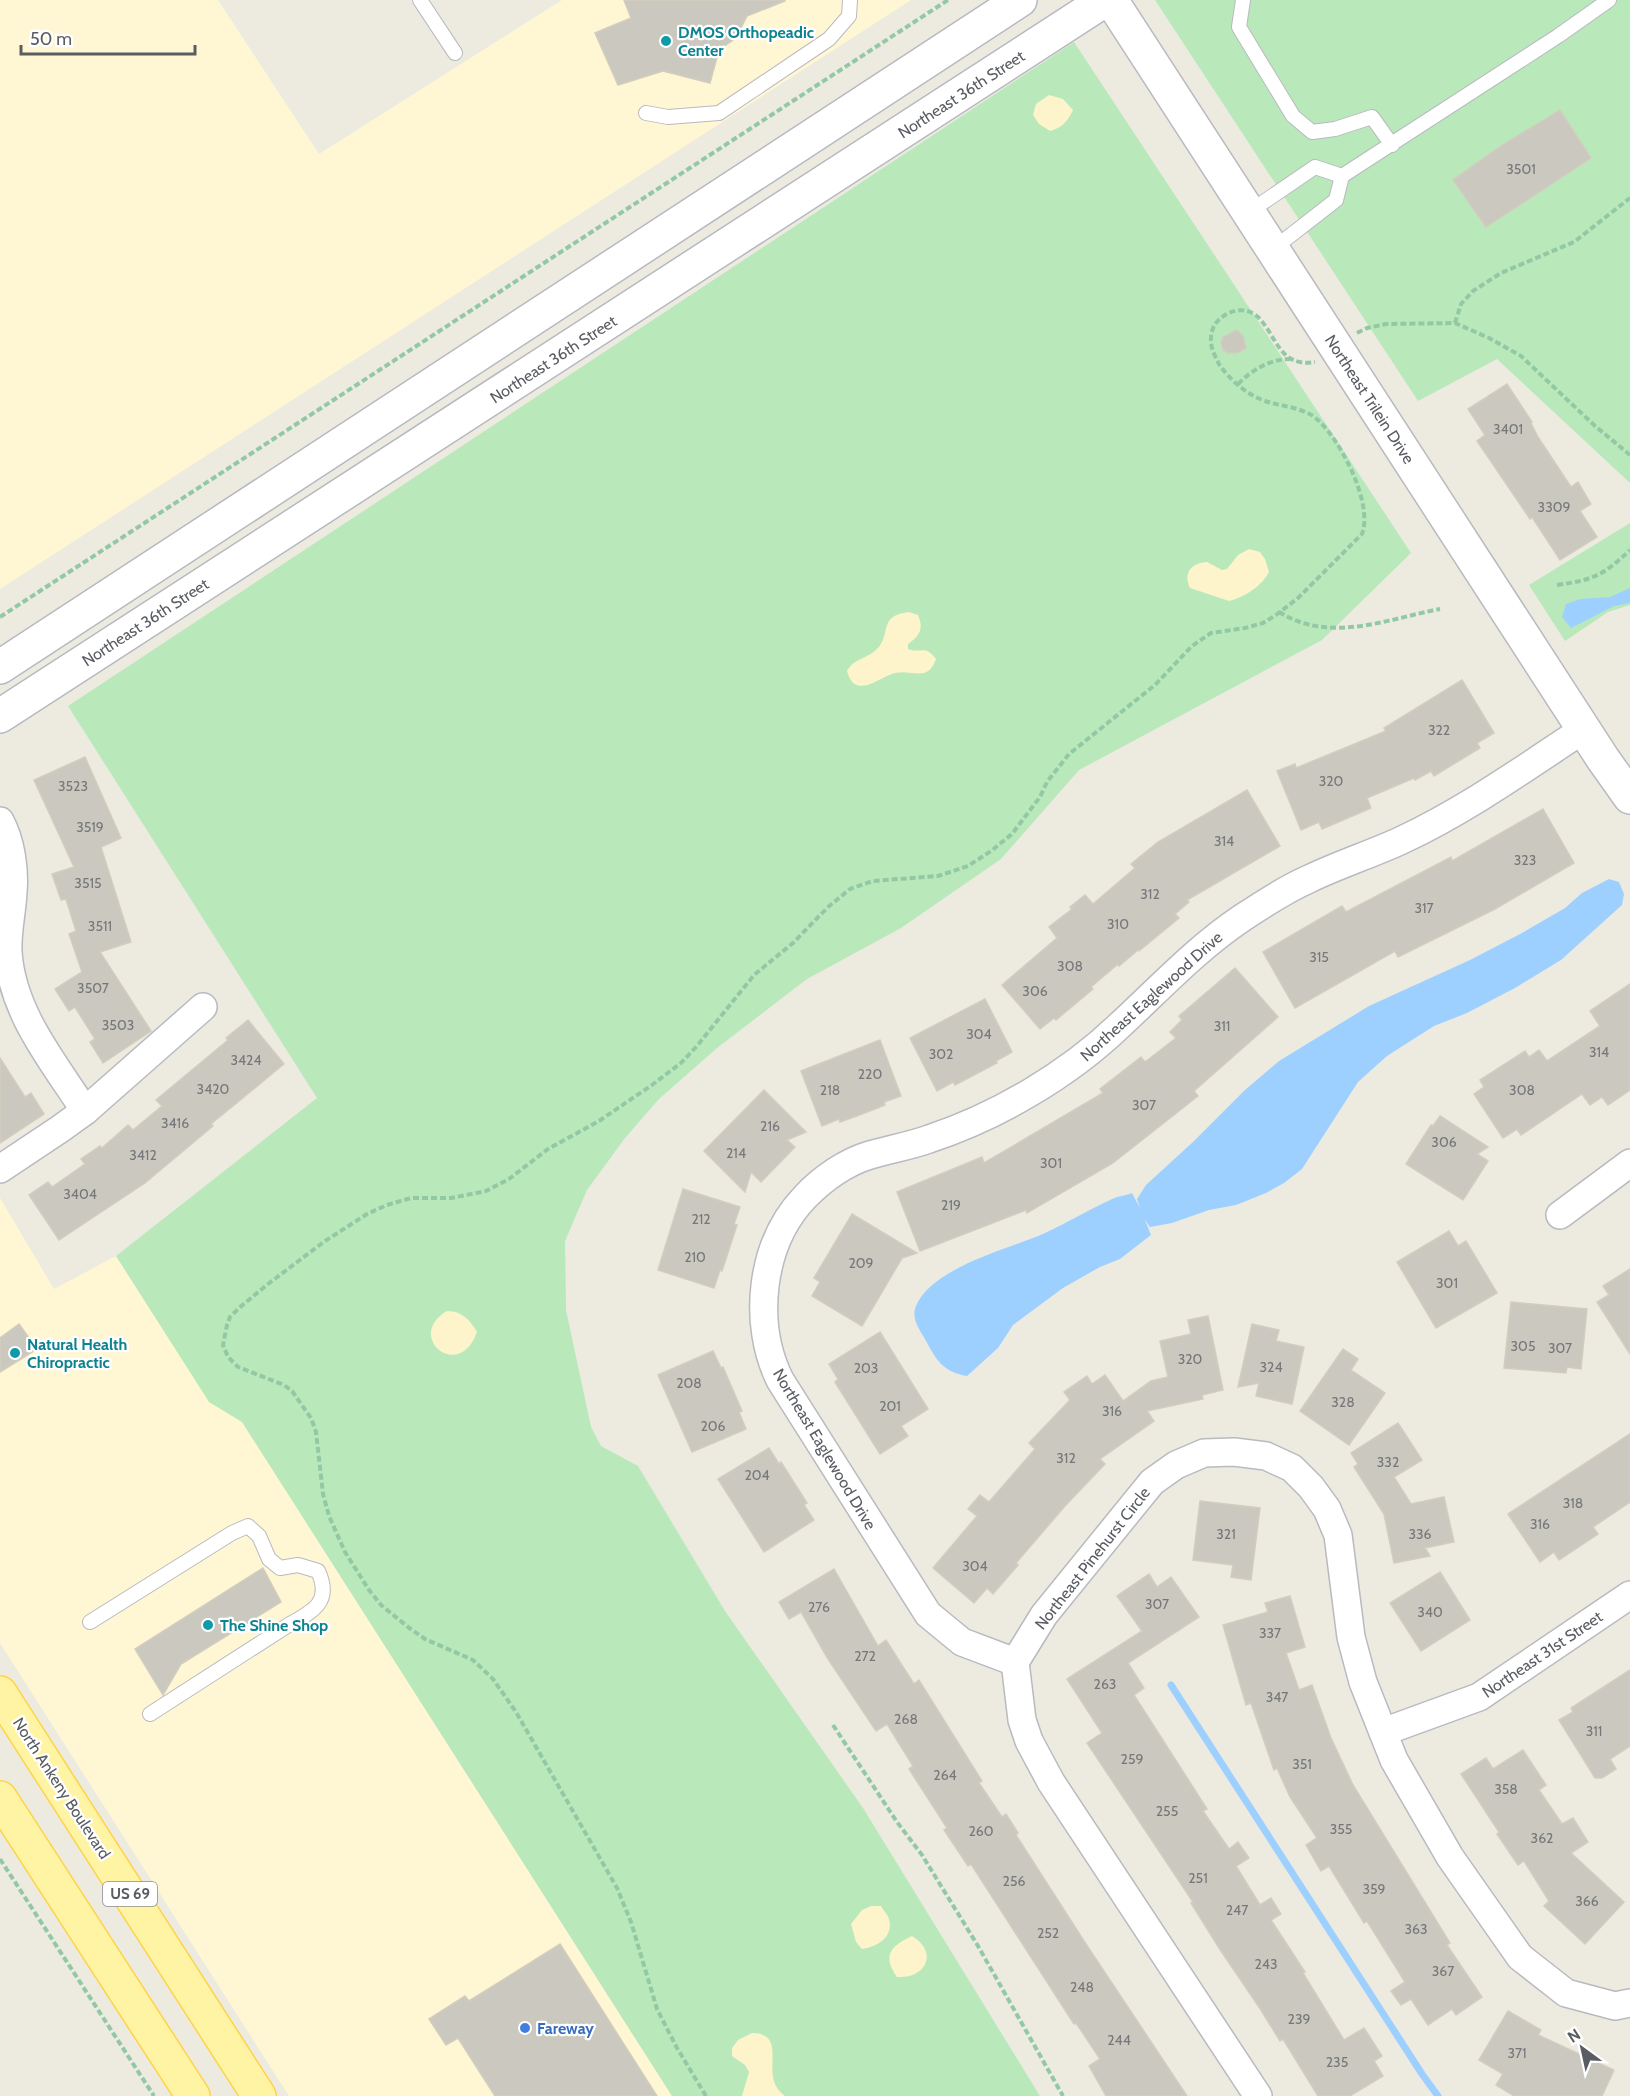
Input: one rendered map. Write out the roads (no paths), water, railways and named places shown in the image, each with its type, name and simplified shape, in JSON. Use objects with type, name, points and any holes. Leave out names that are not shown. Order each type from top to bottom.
[{"type":"main road","points":[[0,667],[1020,0]]},
{"type":"main road","name":"Northeast 36th Street","points":[[0,716],[1105,0]]},
{"type":"main road","name":"Northeast Trilein Drive","points":[[1111,0],[1630,797]]},
{"type":"main road","name":"North Ankeny Boulevard","points":[[0,1693],[259,2096]]},
{"type":"main road","points":[[0,1798],[193,2096]]},
{"type":"street","name":"Northeast Eaglewood Drive","points":[[1015,1662],[962,1642],[928,1614],[780,1380],[770,1358],[763,1320],[767,1274],[773,1248],[785,1223],[803,1198],[842,1167],[869,1155],[930,1139],[1028,1094],[1052,1079],[1119,1026],[1197,952],[1265,903],[1307,879],[1402,840],[1450,815],[1584,729]]},
{"type":"street","points":[[0,821],[12,859],[14,890],[8,950],[12,981],[22,1011],[85,1111]]},
{"type":"street","points":[[0,1169],[85,1111],[203,1007]]},
{"type":"street","points":[[1560,1215],[1630,1163]]},
{"type":"street","name":"Northeast Pinehurst Circle","points":[[1015,1662],[1044,1615],[1152,1482],[1176,1465],[1204,1453],[1234,1452],[1266,1456],[1292,1468],[1311,1487],[1327,1509],[1338,1535],[1351,1637],[1363,1682],[1394,1760],[1450,1857],[1520,1957],[1566,1993],[1615,2006],[1630,2003]]},
{"type":"street","name":"Northeast 31st Street","points":[[1383,1732],[1479,1697],[1630,1595]]},
{"type":"street","points":[[1015,1662],[1022,1720],[1029,1742],[1046,1772],[1258,2096]]},
{"type":"lane","points":[[420,0],[455,53]]},
{"type":"lane","points":[[646,113],[668,117],[719,113],[829,39],[849,16],[850,0]]},
{"type":"lane","points":[[1242,0],[1239,27],[1293,116],[1312,132],[1335,129],[1372,117],[1392,145]]},
{"type":"lane","points":[[1273,249],[1336,200],[1342,176],[1609,0]]},
{"type":"lane","points":[[1249,212],[1315,167],[1342,176]]},
{"type":"lane","points":[[90,1622],[232,1533],[248,1526],[259,1536],[269,1559],[280,1568],[298,1565],[318,1571],[323,1582],[323,1598],[310,1613],[150,1714]]},
{"type":"water","points":[[1630,588],[1630,603],[1614,606],[1571,628],[1562,617],[1566,604],[1580,599],[1610,597]]},
{"type":"water","points":[[1609,879],[1619,882],[1624,894],[1622,905],[1561,960],[1467,1013],[1434,1026],[1387,1056],[1358,1082],[1302,1169],[1284,1183],[1236,1205],[1209,1210],[1172,1223],[1150,1227],[1145,1220],[1151,1235],[1120,1259],[1100,1267],[1063,1288],[1013,1325],[998,1348],[967,1376],[946,1368],[937,1359],[918,1327],[914,1315],[916,1306],[925,1292],[938,1280],[973,1261],[1045,1233],[1115,1198],[1132,1193],[1140,1208],[1137,1199],[1146,1185],[1245,1090],[1279,1061],[1369,1006],[1470,960],[1522,933],[1565,908],[1582,893]]},
{"type":"waterway","points":[[1171,1685],[1438,2096]]},
{"type":"place","name":"DMOS Orthopeadic Center","points":[[666,41]]},
{"type":"place","name":"Natural Health Chiropractic","points":[[15,1353]]},
{"type":"place","name":"The Shine Shop","points":[[208,1625]]},
{"type":"place","name":"Fareway","points":[[525,2028]]}]
